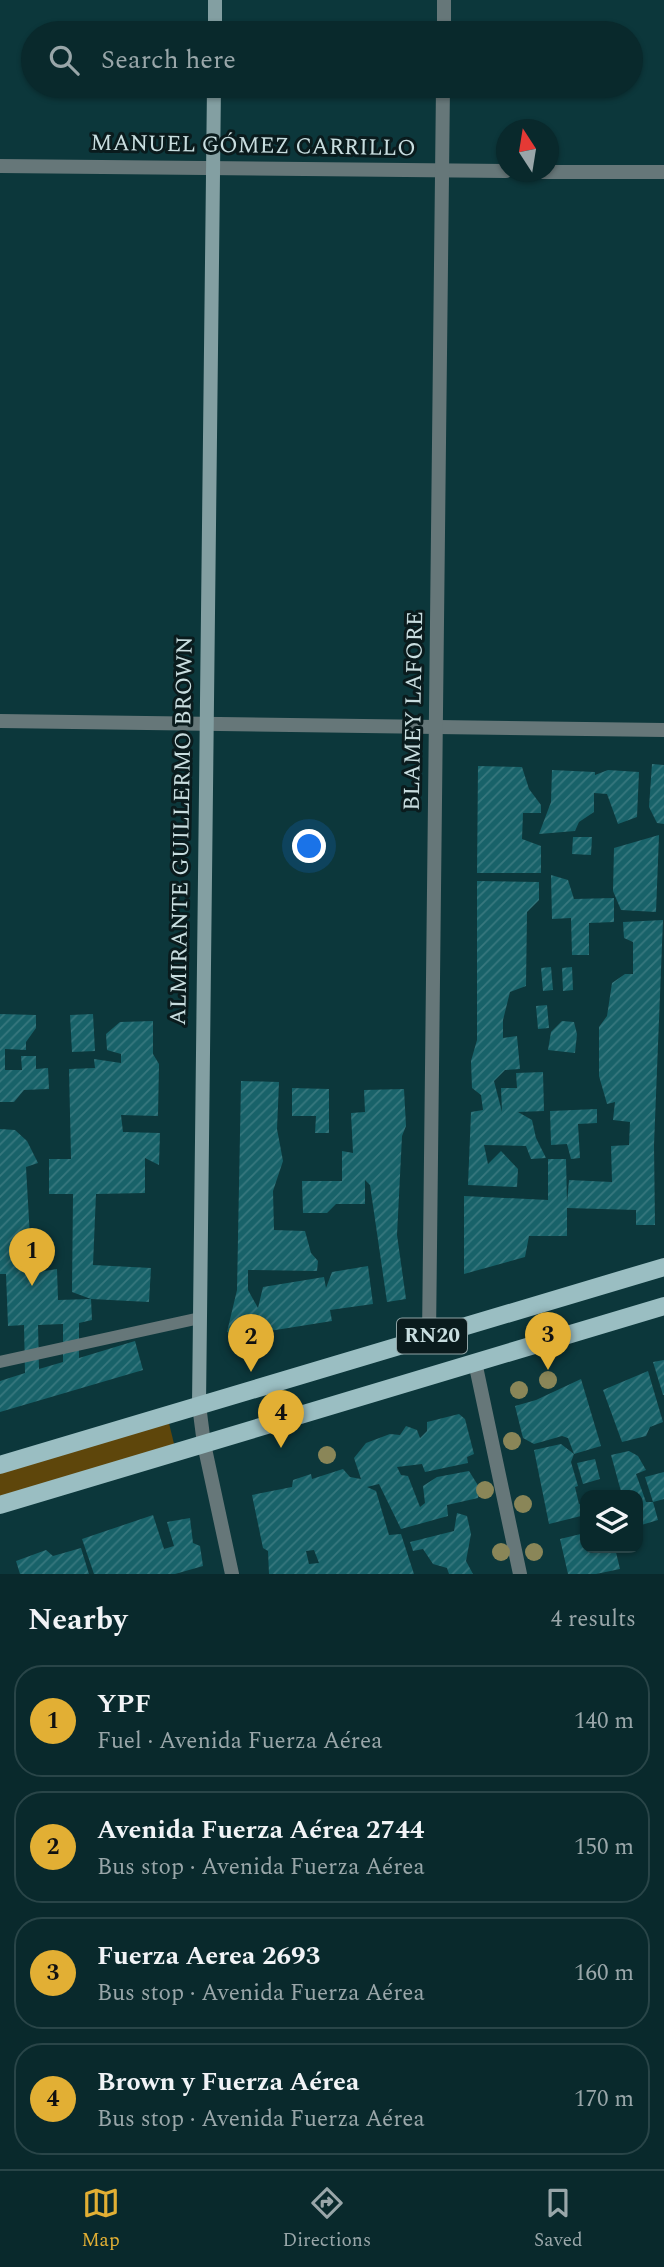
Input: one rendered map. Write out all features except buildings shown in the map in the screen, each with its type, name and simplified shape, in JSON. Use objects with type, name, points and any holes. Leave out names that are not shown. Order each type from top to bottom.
[{"type":"main road","name":"RN20","points":[[0,1465],[664,1267]]},
{"type":"main road","name":"RN20","points":[[0,1505],[664,1306]]},
{"type":"street","points":[[215,0],[215,21]]},
{"type":"street","points":[[444,0],[444,21]]},
{"type":"street","name":"ALMIRANTE GUILLERMO BROWN","points":[[214,98],[199,1405],[204,1444],[232,1574]]},
{"type":"street","name":"BLAMEY LAFORE","points":[[429,1337],[443,98]]},
{"type":"street","name":"MANUEL GÓMEZ CARRILLO","points":[[0,166],[496,171]]},
{"type":"street","points":[[559,172],[664,173]]},
{"type":"street","points":[[0,721],[664,730]]},
{"type":"street","points":[[475,1362],[520,1574]]},
{"type":"lane","points":[[0,1362],[200,1318]]},
{"type":"shaded area","points":[[167,1415],[176,1452],[0,1505],[0,1465]]},
{"type":"place","name":"YPF","points":[[32,1286]]},
{"type":"place","name":"Fuerza Aerea 2693","points":[[548,1370]]},
{"type":"place","name":"Avenida Fuerza Aérea 2744","points":[[251,1372]]},
{"type":"place","name":"Brown y Fuerza Aérea","points":[[281,1448]]}]
